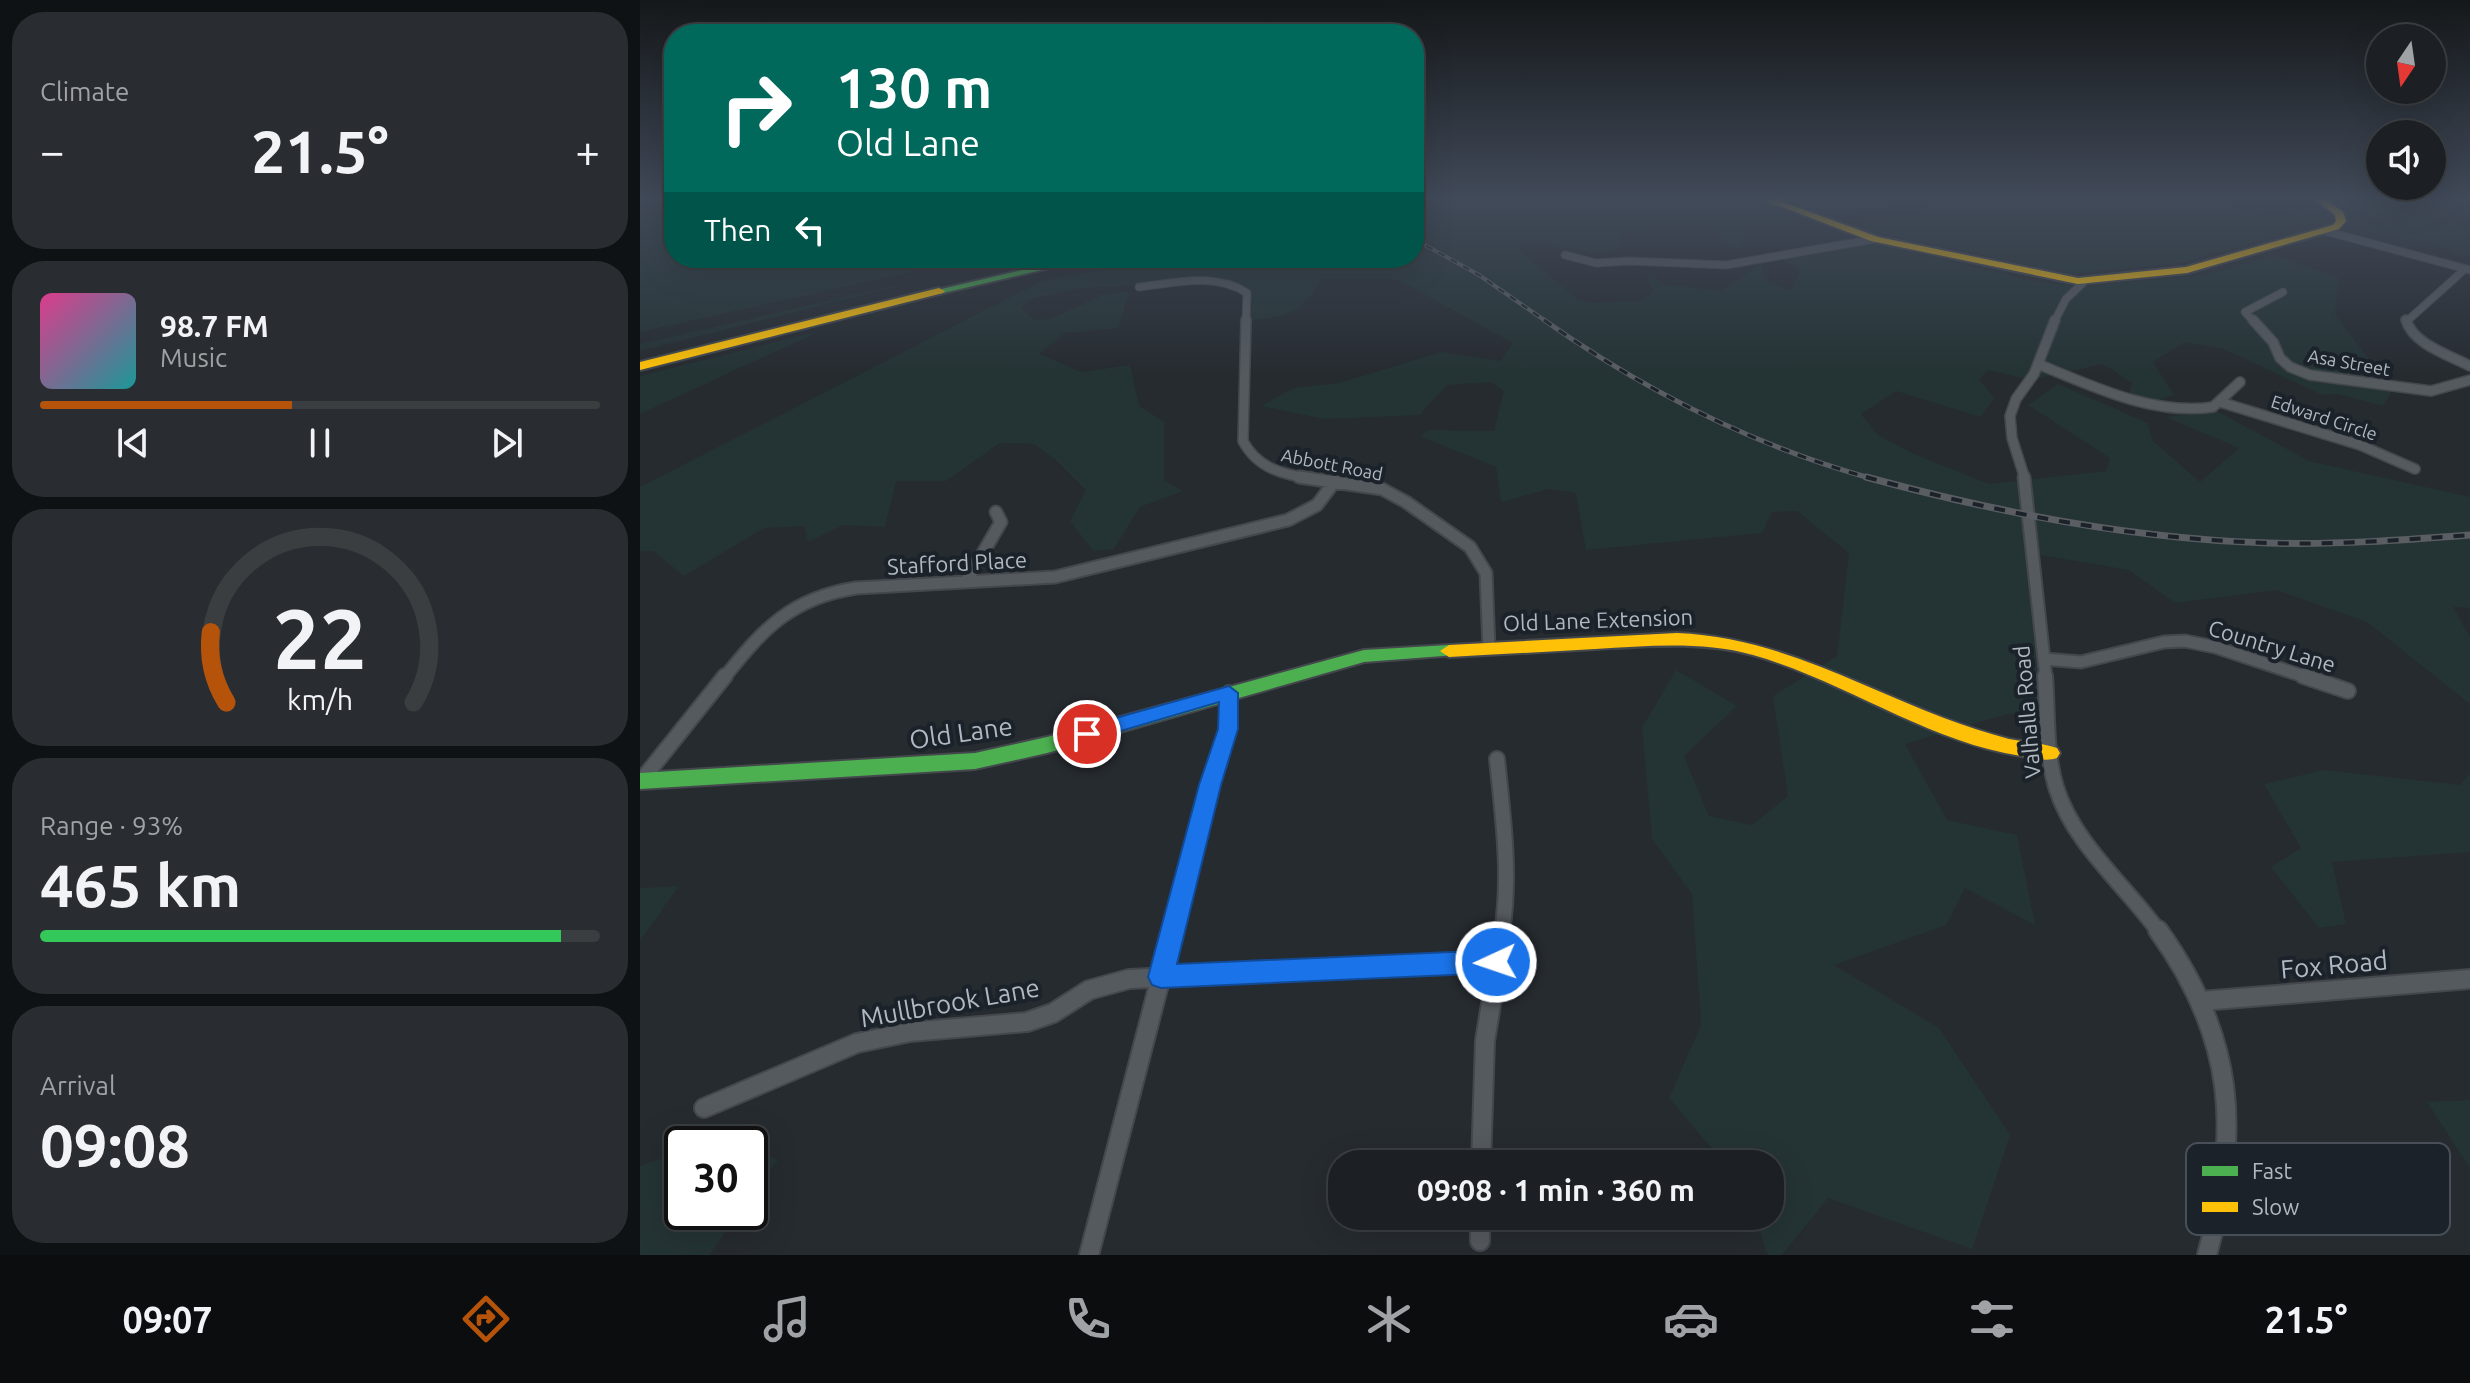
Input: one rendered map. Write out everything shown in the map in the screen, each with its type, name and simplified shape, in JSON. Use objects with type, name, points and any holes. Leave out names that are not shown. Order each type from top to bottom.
[{"type":"main road","points":[[1955,257],[2039,275],[2085,281],[2187,270],[2235,257]]},
{"type":"main road","points":[[640,357],[1011,268]]},
{"type":"main road","points":[[640,366],[871,307],[1044,268]]},
{"type":"main road","name":"Old Lane Extension","points":[[1229,693],[1364,656],[1676,638],[1718,641],[1785,660],[1987,743],[2050,753]]},
{"type":"main road","name":"Old Lane","points":[[640,781],[975,761],[1047,745],[1229,693]]},
{"type":"street","points":[[1571,257],[1596,263],[1629,261],[1726,265],[1774,257]]},
{"type":"street","points":[[2418,257],[2467,270]]},
{"type":"street","points":[[2467,270],[2405,321],[2408,329],[2420,338],[2470,366]]},
{"type":"street","name":"Abbott Road","points":[[1139,287],[1214,281],[1244,289],[1249,302],[1243,445],[1253,460],[1270,469],[1370,485],[1392,493],[1472,549],[1486,573],[1489,648]]},
{"type":"street","name":"Valhalla Road","points":[[2085,281],[2076,286],[2060,311],[2038,364],[2015,402],[2009,419],[2023,474],[2055,785],[2069,817],[2157,927],[2202,1001],[2224,1074],[2229,1110],[2227,1143]]},
{"type":"street","name":"Asa Street","points":[[2283,292],[2245,312],[2273,342],[2280,358],[2290,367],[2327,378],[2416,390],[2439,390],[2470,380]]},
{"type":"street","points":[[2038,364],[2107,391],[2164,406],[2202,409],[2220,402],[2240,382]]},
{"type":"street","name":"Edward Circle","points":[[2220,402],[2360,445],[2415,469]]},
{"type":"street","name":"Stafford Place","points":[[640,781],[760,633],[794,607],[847,589],[1055,577],[1273,525],[1312,509],[1335,481]]},
{"type":"street","points":[[966,582],[1001,522],[996,512]]},
{"type":"street","name":"Country Lane","points":[[2044,659],[2081,662],[2164,642],[2185,641],[2215,647],[2348,691]]},
{"type":"street","points":[[1089,1255],[1210,785],[1228,729],[1229,693]]},
{"type":"street","points":[[1481,1150],[1485,1041],[1507,902],[1505,838],[1497,759]]},
{"type":"street","name":"Mullbrook Lane","points":[[704,1108],[857,1043],[910,1032],[1027,1022],[1053,1013],[1089,990],[1108,983],[1161,977],[1496,962]]},
{"type":"street","name":"Fox Road","points":[[2202,1001],[2470,979]]},
{"type":"street","points":[[1480,1230],[1480,1241]]},
{"type":"street","name":"Valhalla Road","points":[[2207,1255],[2212,1235]]},
{"type":"shaded area","points":[[640,257],[664,257],[664,268],[929,268],[640,332]]},
{"type":"shaded area","points":[[1424,257],[1527,257],[1577,299],[1590,303],[1641,301],[1654,291],[1646,275],[1666,285],[1722,291],[1761,264],[1765,279],[1791,291],[1801,271],[1781,259],[1792,257],[1929,257],[2038,282],[2080,287],[2209,274],[2269,257],[2279,257],[2338,277],[2335,315],[2393,390],[2383,406],[2338,394],[2322,395],[2224,349],[2184,342],[2153,362],[2174,395],[2146,404],[2128,399],[2132,383],[2103,364],[2031,380],[1989,370],[1979,379],[1994,398],[1981,417],[1896,391],[1861,414],[1878,435],[1914,454],[1989,484],[2106,471],[2110,458],[2028,405],[2058,384],[2148,423],[2152,440],[2200,482],[2239,448],[2166,417],[2217,411],[2309,461],[2470,497],[2470,608],[2453,607],[2470,637],[2470,704],[2367,622],[2276,590],[2175,603],[2129,570],[2034,554],[2042,713],[2008,714],[1905,744],[1947,820],[2017,835],[2035,925],[1965,888],[1946,925],[1834,965],[1939,1028],[2010,1135],[1972,1249],[1828,1198],[1782,1255],[1768,1255],[1759,1230],[1784,1230],[1784,1150],[1713,1150],[1669,1098],[1701,1025],[1692,894],[1652,839],[1642,728],[1676,670],[1737,706],[1684,756],[1709,816],[1752,825],[1788,796],[1773,696],[1837,656],[1849,553],[1797,511],[1772,512],[1762,533],[1586,550],[1576,493],[1549,489],[1501,502],[1496,467],[1420,436],[1428,430],[1494,431],[1504,391],[1491,382],[1447,385],[1419,415],[1325,419],[1261,406],[1294,388],[1339,383],[1442,352],[1500,361],[1513,343],[1397,279],[1321,279],[1307,300],[1292,312],[1248,321],[1247,292],[1198,282],[1080,288],[1033,298],[1020,307],[1034,320],[1051,319],[1102,295],[1129,291],[1118,328],[1064,333],[1040,354],[1081,372],[1130,365],[1139,406],[1164,422],[1164,480],[1183,491],[1140,507],[1114,549],[1093,551],[1070,521],[1086,490],[1056,460],[1034,444],[1000,443],[946,481],[896,481],[885,527],[843,525],[808,542],[804,526],[764,528],[684,576],[653,551],[640,551],[640,487],[1044,280],[1116,268],[1424,268]]},
{"type":"shaded area","points":[[1990,257],[2204,257],[2181,263],[2071,274]]},
{"type":"shaded area","points":[[937,276],[640,351],[640,344]]},
{"type":"shaded area","points":[[820,331],[640,414],[640,376]]},
{"type":"shaded area","points":[[2324,770],[2460,785],[2470,773],[2470,852],[2332,862],[2346,924],[2319,928],[2271,867],[2301,848],[2264,784]]},
{"type":"shaded area","points":[[679,886],[640,941],[640,888]]},
{"type":"shaded area","points":[[2470,1100],[2470,1168],[2427,1102]]},
{"type":"shaded area","points":[[768,1155],[778,1160],[768,1174]]},
{"type":"shaded area","points":[[664,1157],[664,1230],[727,1230],[709,1255],[640,1255],[640,1166]]},
{"type":"railway","points":[[1446,257],[1479,275],[1547,322]]},
{"type":"railway","points":[[1544,320],[1621,370],[1702,414],[1786,450],[1868,477]]},
{"type":"railway","points":[[1868,477],[2015,513],[2167,536],[2294,543],[2370,542],[2470,535]]},
{"type":"railway","points":[[1868,477],[1873,479]]},
{"type":"traffic: fast","points":[[939,291],[1043,268]]},
{"type":"traffic: fast","points":[[640,781],[975,761],[1047,745],[1364,656],[1449,651]]},
{"type":"traffic: slow","points":[[1960,257],[2078,281],[2187,270],[2234,257]]},
{"type":"traffic: slow","points":[[640,366],[939,291]]},
{"type":"traffic: slow","points":[[1449,651],[1657,640],[1697,640],[1738,645],[1795,662],[1974,737],[2050,753]]},
{"type":"route","points":[[1087,734],[1229,693],[1228,729],[1210,785],[1161,977],[1496,962]]}]
